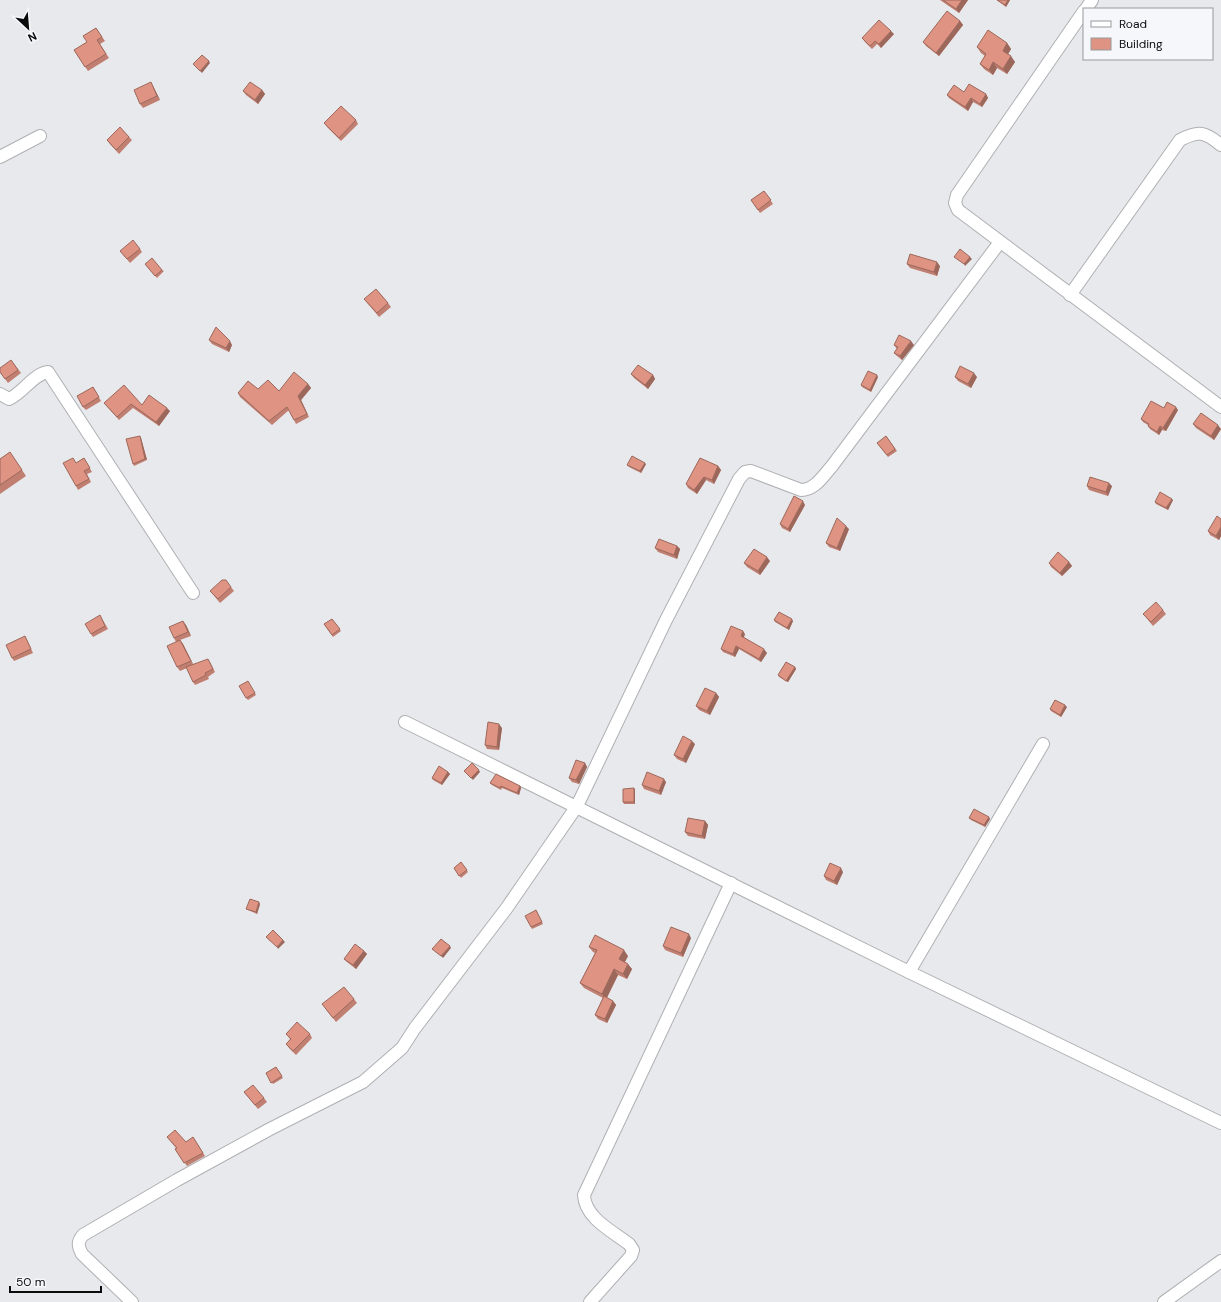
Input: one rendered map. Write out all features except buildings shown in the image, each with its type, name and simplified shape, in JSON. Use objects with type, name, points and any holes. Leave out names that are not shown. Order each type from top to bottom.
[{"type":"street","points":[[1083,13],[957,195],[955,203],[958,210],[1221,407]]},
{"type":"street","points":[[1070,295],[1180,140],[1190,134],[1198,133],[1208,135],[1221,145]]},
{"type":"street","points":[[0,157],[40,136]]},
{"type":"street","points":[[132,1302],[82,1254],[78,1246],[78,1240],[83,1235],[177,1180],[270,1129],[363,1082],[402,1048],[415,1028],[506,909],[576,806],[666,620],[739,479],[745,472],[751,471],[801,490],[808,490],[816,485],[832,466],[1000,242]]},
{"type":"street","points":[[0,394],[9,399],[16,396],[41,373],[48,372],[193,593]]},
{"type":"street","points":[[405,722],[910,972],[1221,1123]]},
{"type":"street","points":[[910,972],[1043,744]]},
{"type":"street","points":[[590,1302],[631,1256],[633,1250],[629,1244],[594,1217],[587,1209],[584,1195],[731,883]]},
{"type":"street","points":[[1164,1302],[1221,1261]]}]
